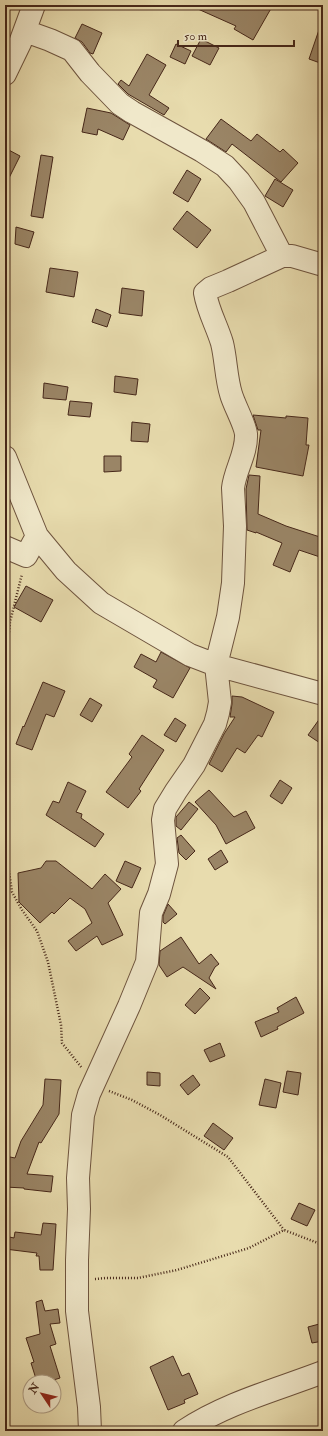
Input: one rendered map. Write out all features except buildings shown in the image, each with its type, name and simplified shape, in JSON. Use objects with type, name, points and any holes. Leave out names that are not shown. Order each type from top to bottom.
[{"type":"street","points":[[5,74],[25,31],[34,5]]},
{"type":"street","points":[[25,31],[72,50],[90,73],[120,104],[202,151],[225,166],[239,181],[254,202],[282,256]]},
{"type":"street","points":[[90,1431],[89,1407],[77,1311],[79,1209],[78,1178],[83,1115],[89,1094],[126,1013],[147,962],[151,913],[159,894],[167,864],[163,820],[165,809],[194,765],[215,724],[220,702],[216,665],[228,617],[233,582],[235,526],[233,482],[243,455],[246,433],[230,393],[221,340],[207,304],[205,293],[211,288],[282,256],[292,256],[323,265]]},
{"type":"street","points":[[5,457],[37,536],[66,571],[101,603],[190,655],[216,665],[323,694]]},
{"type":"street","points":[[5,548],[26,556],[37,536]]},
{"type":"street","points":[[184,1431],[201,1420],[218,1412],[323,1372]]},
{"type":"path","points":[[5,671],[10,622],[26,556]]},
{"type":"path","points":[[5,820],[8,838],[7,858],[12,892],[22,910],[37,931],[48,962],[61,1025],[62,1043]]},
{"type":"path","points":[[106,1090],[132,1100],[160,1115],[228,1158],[284,1230],[323,1245]]},
{"type":"path","points":[[93,1280],[106,1278],[138,1278],[177,1270],[249,1248],[284,1230]]}]
